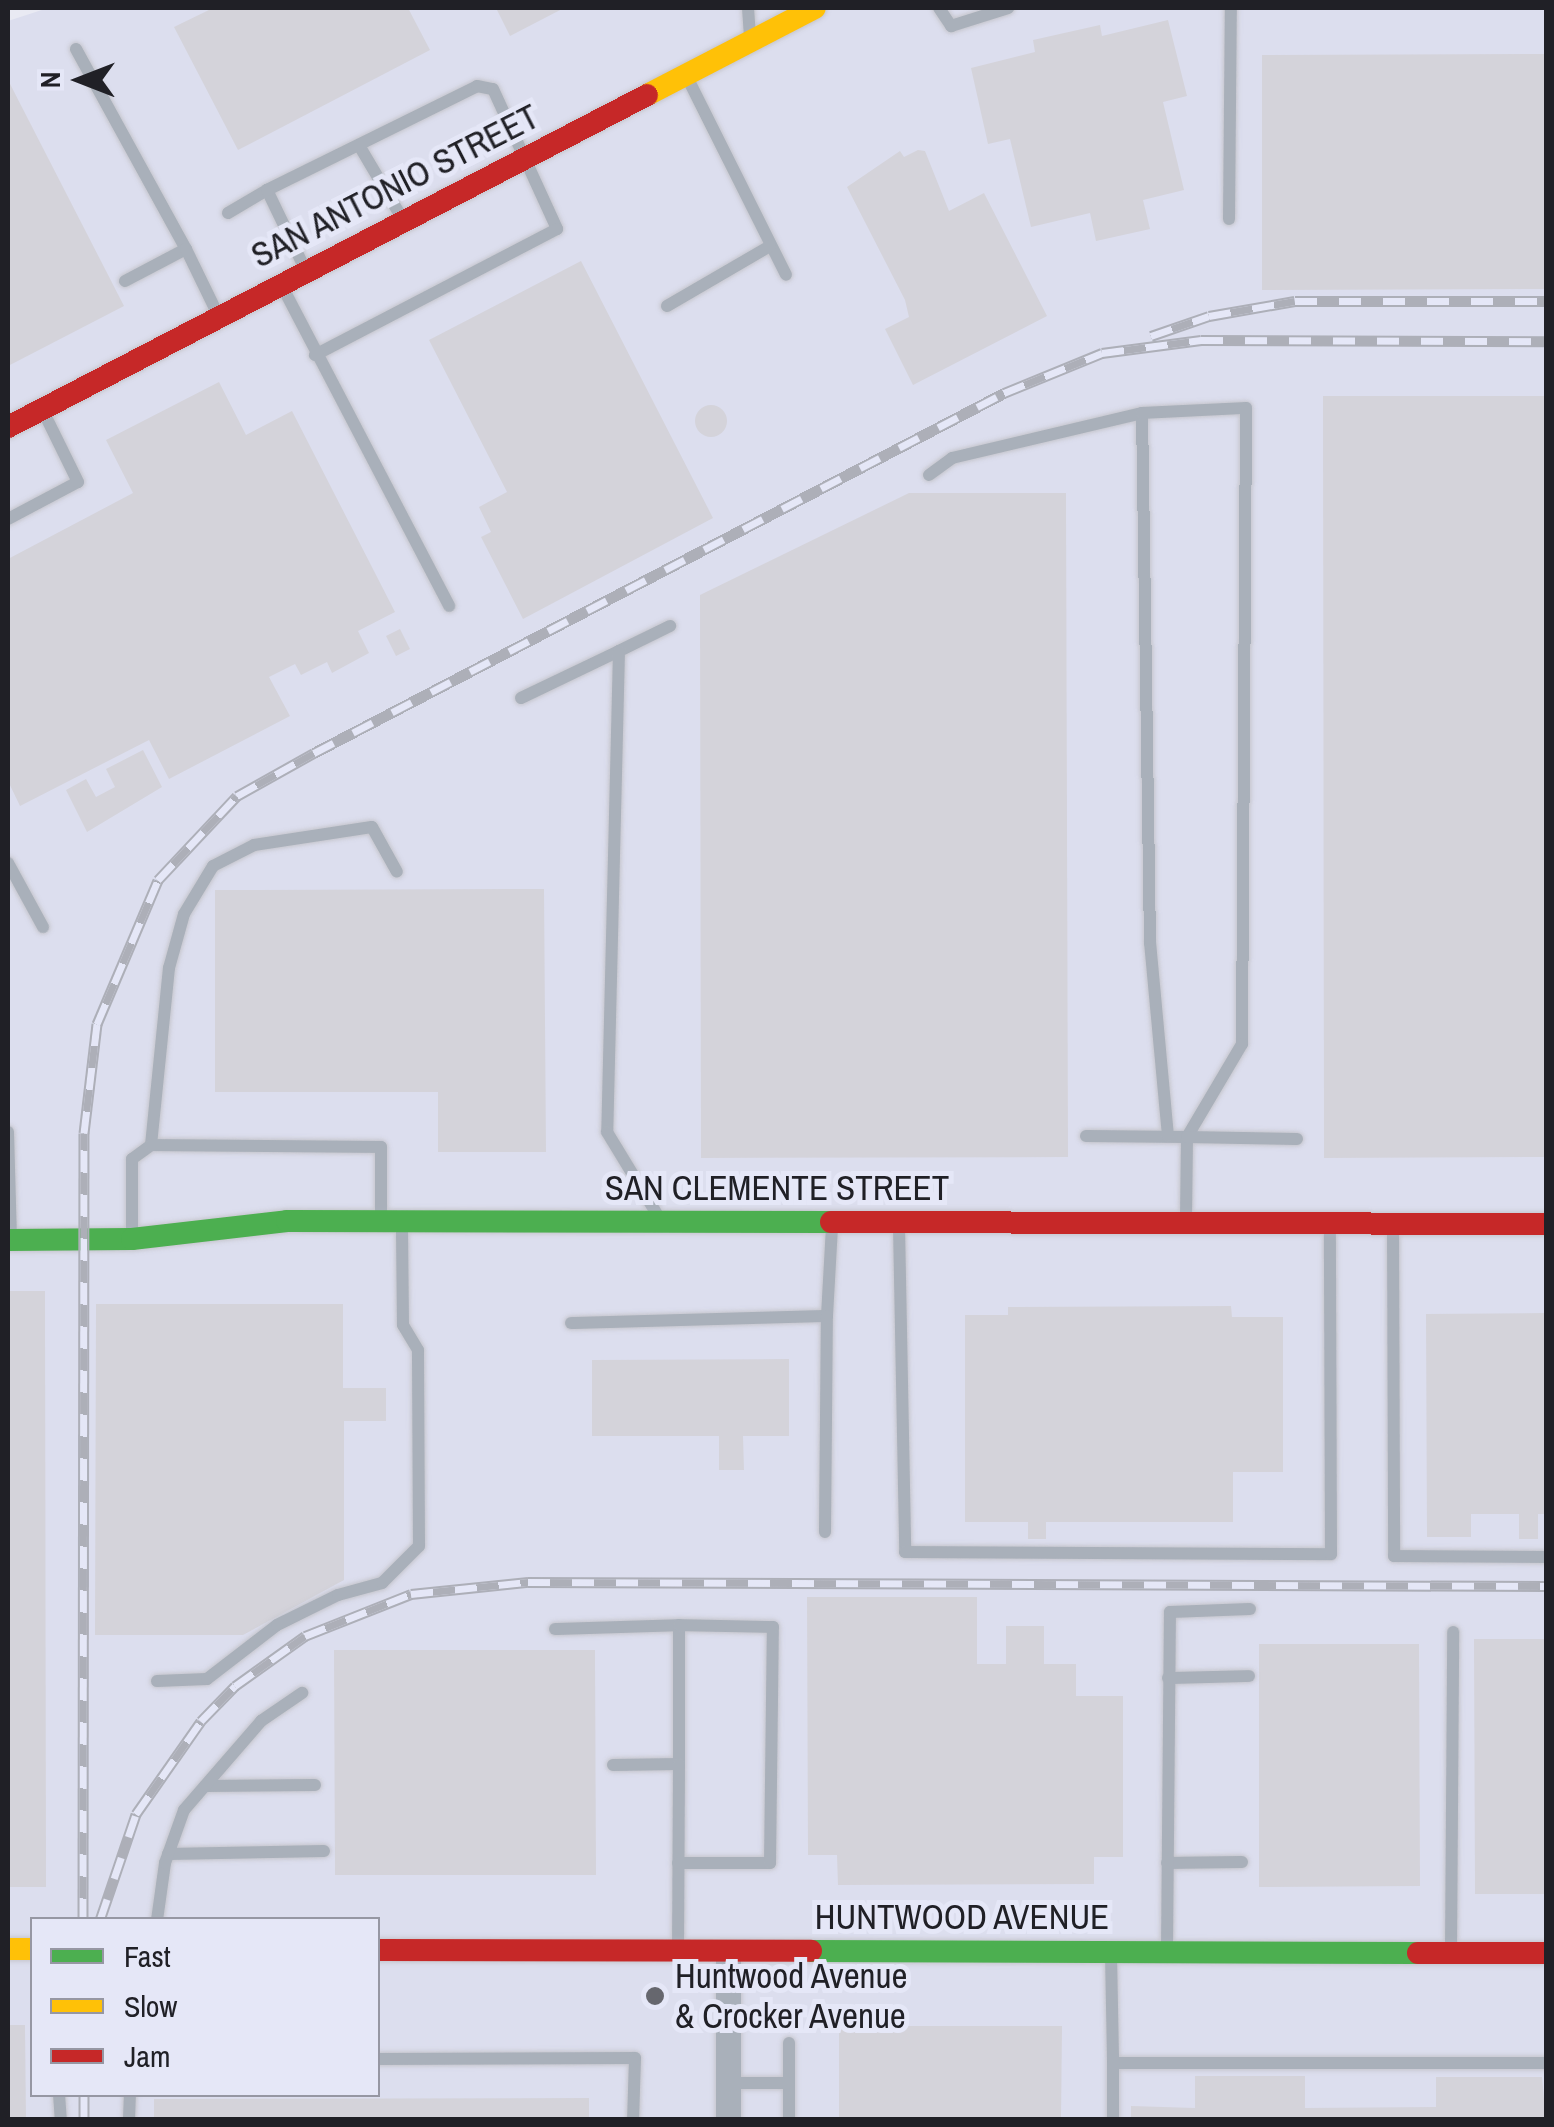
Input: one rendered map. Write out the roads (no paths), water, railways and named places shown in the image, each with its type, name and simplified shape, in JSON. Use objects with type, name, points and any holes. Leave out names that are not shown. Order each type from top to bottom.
[{"type":"street","name":"SAN ANTONIO STREET","points":[[8,427],[815,8]]},
{"type":"street","name":"SAN CLEMENTE STREET","points":[[9,1240],[132,1239],[287,1222],[1546,1224]]},
{"type":"street","name":"HUNTWOOD AVENUE","points":[[380,1950],[1546,1954]]},
{"type":"street","points":[[728,1952],[728,2120]]},
{"type":"lane","points":[[748,8],[750,41]]},
{"type":"lane","points":[[939,8],[951,26],[1008,8]]},
{"type":"lane","points":[[1229,219],[1232,8]]},
{"type":"lane","points":[[76,49],[220,317]]},
{"type":"lane","points":[[686,75],[786,275]]},
{"type":"lane","points":[[228,213],[476,86],[493,89],[522,160],[557,229],[314,355]]},
{"type":"lane","points":[[360,146],[404,220]]},
{"type":"lane","points":[[268,190],[306,272]]},
{"type":"lane","points":[[667,306],[770,246]]},
{"type":"lane","points":[[125,281],[186,249]]},
{"type":"lane","points":[[282,284],[314,355],[449,606]]},
{"type":"lane","points":[[929,476],[952,458],[1142,413],[1246,408],[1242,1044],[1188,1137],[1186,1224]]},
{"type":"lane","points":[[8,519],[78,482],[42,409]]},
{"type":"lane","points":[[1142,413],[1150,943],[1168,1136]]},
{"type":"lane","points":[[521,698],[670,626]]},
{"type":"lane","points":[[619,651],[607,1132],[662,1223]]},
{"type":"lane","points":[[151,1145],[169,968],[184,914],[214,866],[254,846],[372,827],[397,872]]},
{"type":"lane","points":[[8,862],[43,928]]},
{"type":"lane","points":[[8,1132],[9,1240]]},
{"type":"lane","points":[[1086,1136],[1298,1139]]},
{"type":"lane","points":[[132,1239],[132,1158],[151,1145],[381,1147],[403,1325],[418,1350],[418,1546],[382,1583],[338,1594],[277,1625],[206,1680],[157,1682]]},
{"type":"lane","points":[[825,1532],[832,1223]]},
{"type":"lane","points":[[899,1223],[905,1552],[1292,1554],[1331,1554],[1330,1224]]},
{"type":"lane","points":[[1393,1224],[1394,1556],[1546,1557]]},
{"type":"lane","points":[[571,1323],[827,1316]]},
{"type":"lane","points":[[1167,1953],[1170,1612],[1250,1609]]},
{"type":"lane","points":[[678,1952],[679,1625]]},
{"type":"lane","points":[[555,1628],[773,1627],[770,1862],[678,1863]]},
{"type":"lane","points":[[1450,1953],[1454,1632]]},
{"type":"lane","points":[[1168,1678],[1250,1676]]},
{"type":"lane","points":[[158,1917],[168,1854],[184,1810],[261,1722],[302,1693]]},
{"type":"lane","points":[[613,1766],[679,1764]]},
{"type":"lane","points":[[205,1786],[315,1785]]},
{"type":"lane","points":[[168,1854],[324,1851]]},
{"type":"lane","points":[[1167,1862],[1242,1862]]},
{"type":"lane","points":[[1111,1952],[1113,2120]]},
{"type":"lane","points":[[789,2043],[789,2120]]},
{"type":"lane","points":[[380,2059],[634,2058],[634,2120]]},
{"type":"lane","points":[[1113,2063],[1546,2063]]},
{"type":"lane","points":[[728,2084],[789,2084]]},
{"type":"railway","points":[[1151,336],[1209,316],[1295,301],[1546,301]]},
{"type":"railway","points":[[83,1917],[84,1133],[97,1024],[158,880],[237,796],[314,753],[1004,393],[1102,353],[1201,340],[1546,341]]},
{"type":"railway","points":[[101,1917],[136,1814],[201,1721],[235,1686],[305,1636],[411,1594],[528,1582],[1546,1586]]},
{"type":"railway","points":[[84,2097],[84,2120]]},
{"type":"place","name":"Huntwood Avenue & Crocker Avenue","points":[[655,1996]]}]
